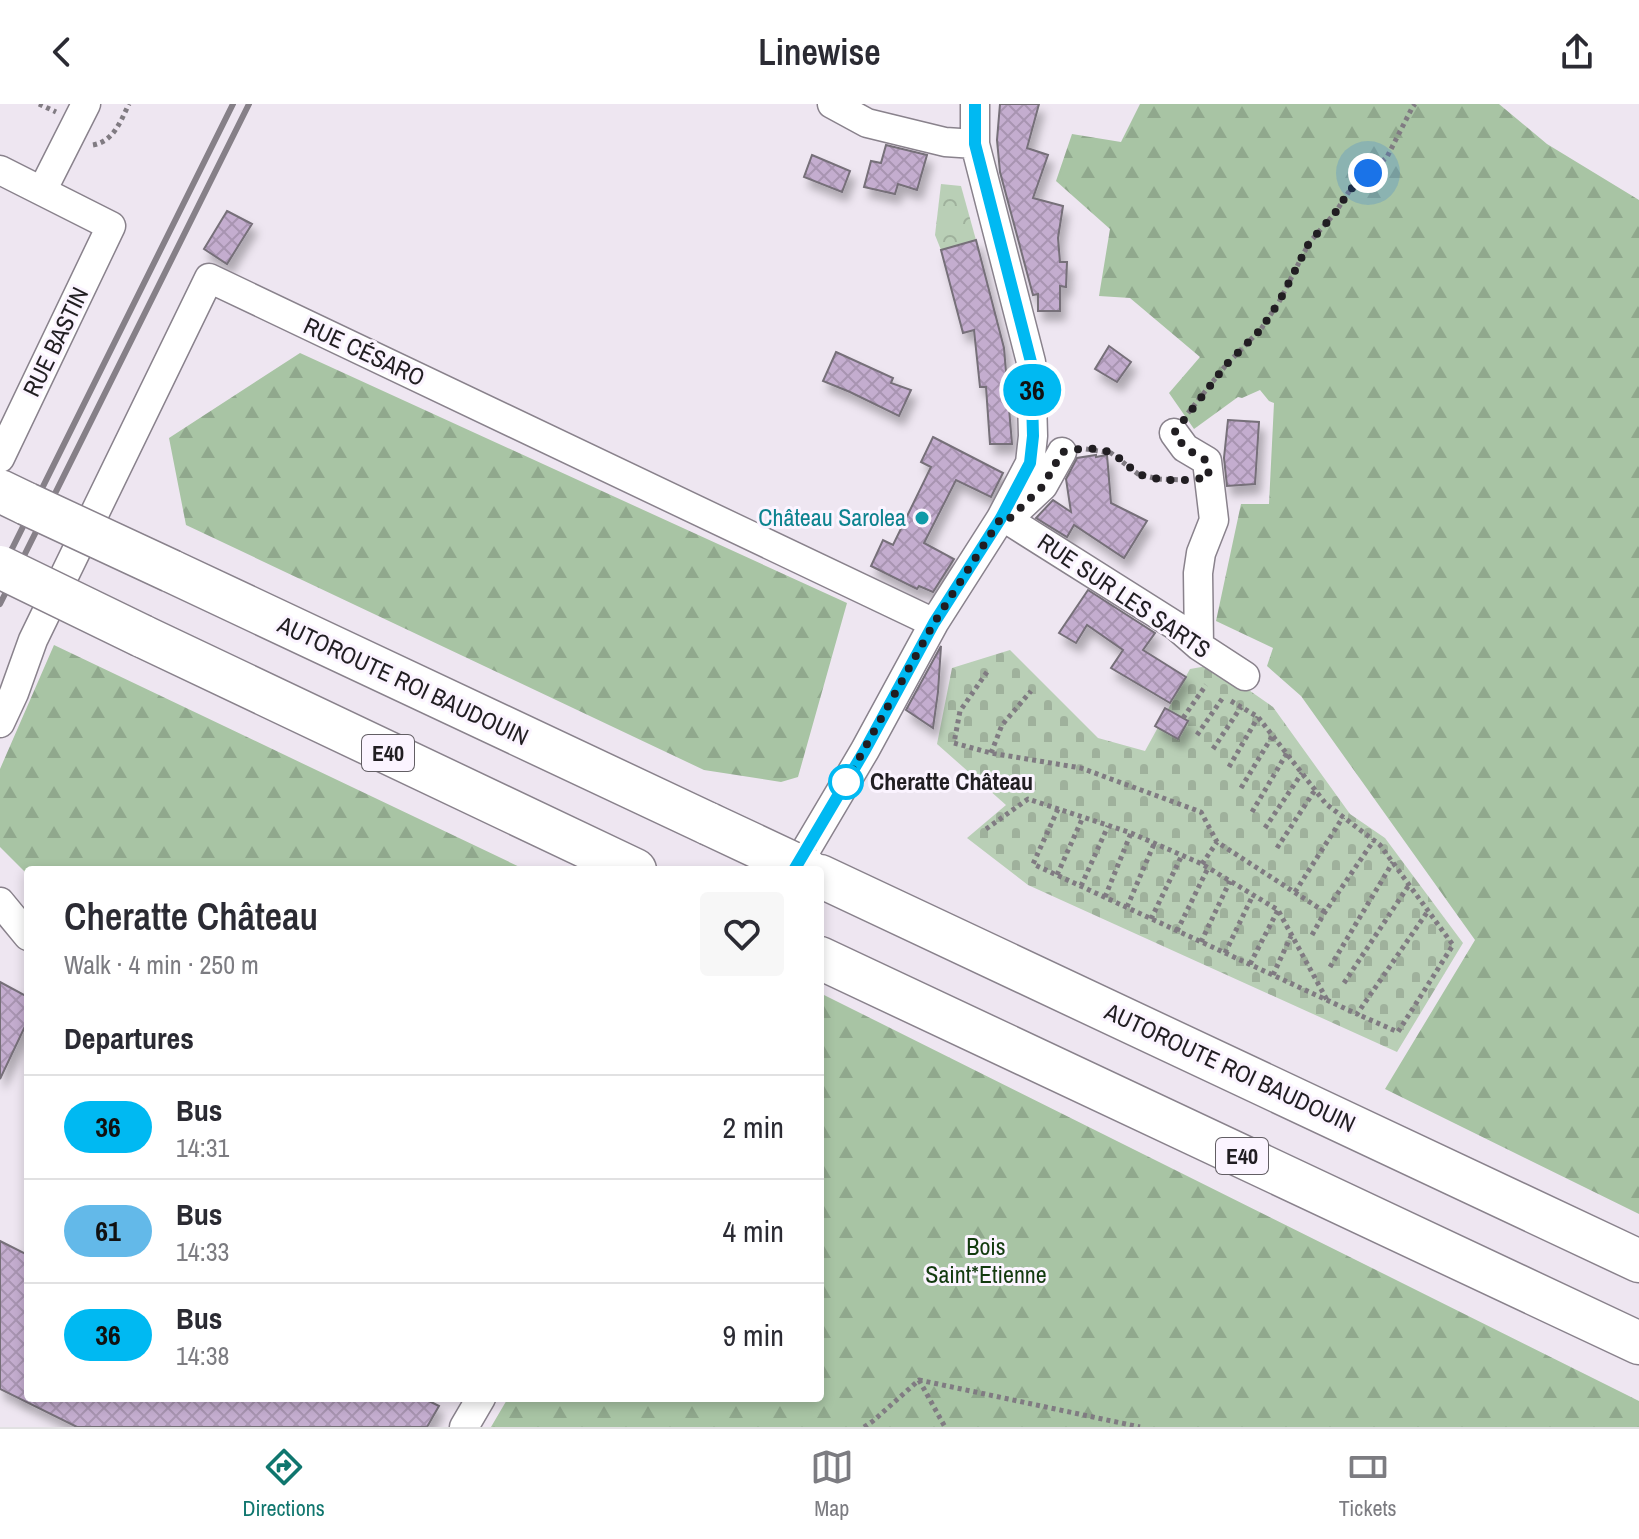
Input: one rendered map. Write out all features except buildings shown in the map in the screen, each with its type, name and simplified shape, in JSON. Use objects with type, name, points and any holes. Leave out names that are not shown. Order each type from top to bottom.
[{"type":"highway","name":"AUTOROUTE ROI BAUDOUIN","points":[[0,491],[798,866]]},
{"type":"highway","name":"E40","points":[[0,567],[627,866]]},
{"type":"highway","name":"AUTOROUTE ROI BAUDOUIN","points":[[824,878],[1639,1261]]},
{"type":"highway","name":"E40","points":[[832,964],[1639,1343]]},
{"type":"street","points":[[0,170],[42,191],[86,104]]},
{"type":"street","points":[[832,104],[867,123],[945,142],[975,144]]},
{"type":"street","points":[[796,866],[865,750],[934,623],[1005,519],[1030,463],[1033,436],[1031,362],[975,144],[975,104]]},
{"type":"street","name":"RUE BASTIN","points":[[0,458],[111,226],[42,191]]},
{"type":"street","name":"RUE CÉSARO","points":[[0,723],[33,640],[209,278],[934,623]]},
{"type":"street","points":[[1174,433],[1185,448],[1207,461],[1209,477],[1214,520],[1201,553],[1198,573],[1199,646]]},
{"type":"street","points":[[1005,519],[1043,486],[1062,452]]},
{"type":"street","name":"RUE SUR LES SARTS","points":[[1005,519],[1176,626],[1199,646],[1245,676]]},
{"type":"street","points":[[0,902],[24,931]]},
{"type":"street","points":[[464,1427],[479,1402]]},
{"type":"path","points":[[1174,433],[1226,365],[1261,329],[1279,302],[1309,243],[1350,190],[1387,157],[1415,104]]},
{"type":"path","points":[[1062,452],[1083,448],[1111,453],[1138,474],[1158,479],[1209,477]]},
{"type":"path","points":[[1183,718],[1206,685],[1199,646]]},
{"type":"path","points":[[987,672],[960,711],[954,743],[991,753],[1081,768],[1201,812],[1217,842],[1325,912]]},
{"type":"path","points":[[1058,809],[1033,864],[1398,1032],[1453,945],[1380,845],[1326,804],[1258,717],[1206,685]]},
{"type":"path","points":[[991,753],[1002,725],[1031,691]]},
{"type":"path","points":[[1197,735],[1224,696]]},
{"type":"path","points":[[1213,749],[1241,707]]},
{"type":"path","points":[[1229,767],[1258,717]]},
{"type":"path","points":[[1241,788],[1273,735]]},
{"type":"path","points":[[1252,812],[1287,753]]},
{"type":"path","points":[[1265,828],[1302,773]]},
{"type":"path","points":[[1277,848],[1315,790]]},
{"type":"path","points":[[986,829],[1028,799],[1131,833],[1205,866],[1278,910],[1328,1001]]},
{"type":"path","points":[[1057,875],[1083,817]]},
{"type":"path","points":[[1295,892],[1343,817]]},
{"type":"path","points":[[1081,886],[1108,826]]},
{"type":"path","points":[[1105,897],[1131,833]]},
{"type":"path","points":[[1312,935],[1374,840]]},
{"type":"path","points":[[1177,931],[1217,842]]},
{"type":"path","points":[[1127,907],[1154,844]]},
{"type":"path","points":[[1151,919],[1182,855]]},
{"type":"path","points":[[1330,967],[1393,862]]},
{"type":"path","points":[[1201,942],[1230,881]]},
{"type":"path","points":[[1344,983],[1409,885]]},
{"type":"path","points":[[1225,953],[1253,895]]},
{"type":"path","points":[[1250,964],[1278,910]]},
{"type":"path","points":[[1357,1014],[1428,911]]},
{"type":"path","points":[[1273,975],[1292,935]]},
{"type":"path","points":[[864,1427],[919,1380]]},
{"type":"path","points":[[919,1380],[945,1427]]},
{"type":"path","points":[[919,1380],[1140,1427]]},
{"type":"green space","points":[[1140,104],[1499,104],[1547,144],[1639,200],[1639,1214],[1385,1089],[1475,940],[1301,696],[1267,666],[1273,648],[1216,621],[1241,504],[1269,504],[1274,403],[1260,390],[1238,397],[1194,429],[1169,393],[1200,357],[1130,298],[1099,296],[1110,229],[1056,181],[1072,134],[1121,142]]},
{"type":"green space","points":[[941,184],[961,186],[976,240],[941,250],[935,235]]},
{"type":"green space","points":[[300,353],[847,603],[798,777],[781,782],[704,770],[186,525],[169,438]]},
{"type":"green space","points":[[54,645],[518,866],[24,866],[24,871],[0,847],[0,769]]},
{"type":"green space","points":[[1010,650],[1098,738],[1145,751],[1190,669],[1213,665],[1273,707],[1350,814],[1385,838],[1463,943],[1397,1052],[1028,885],[967,838],[1006,805],[937,744],[952,668]]},
{"type":"green space","name":"Bois Saint*Etienne","points":[[824,995],[1639,1401],[1639,1427],[491,1427],[506,1402],[824,1402]]},
{"type":"railway","points":[[0,573],[233,104]]},
{"type":"railway","points":[[0,604],[249,104]]},
{"type":"bus line","name":"36","points":[[796,866],[865,750],[934,623],[1001,518],[1030,463],[1033,436],[1031,362],[975,144],[975,104]]},
{"type":"place","name":"Château Sarolea","points":[[922,518]]},
{"type":"place","name":"Cheratte Château","points":[[846,782]]},
{"type":"route","points":[[846,782],[934,623],[1001,518],[1008,520],[1043,486],[1062,452],[1083,448],[1111,453],[1138,474],[1158,479],[1209,477],[1207,461],[1185,448],[1174,433],[1226,365],[1261,329],[1279,302],[1309,243],[1350,190],[1368,173]]}]
